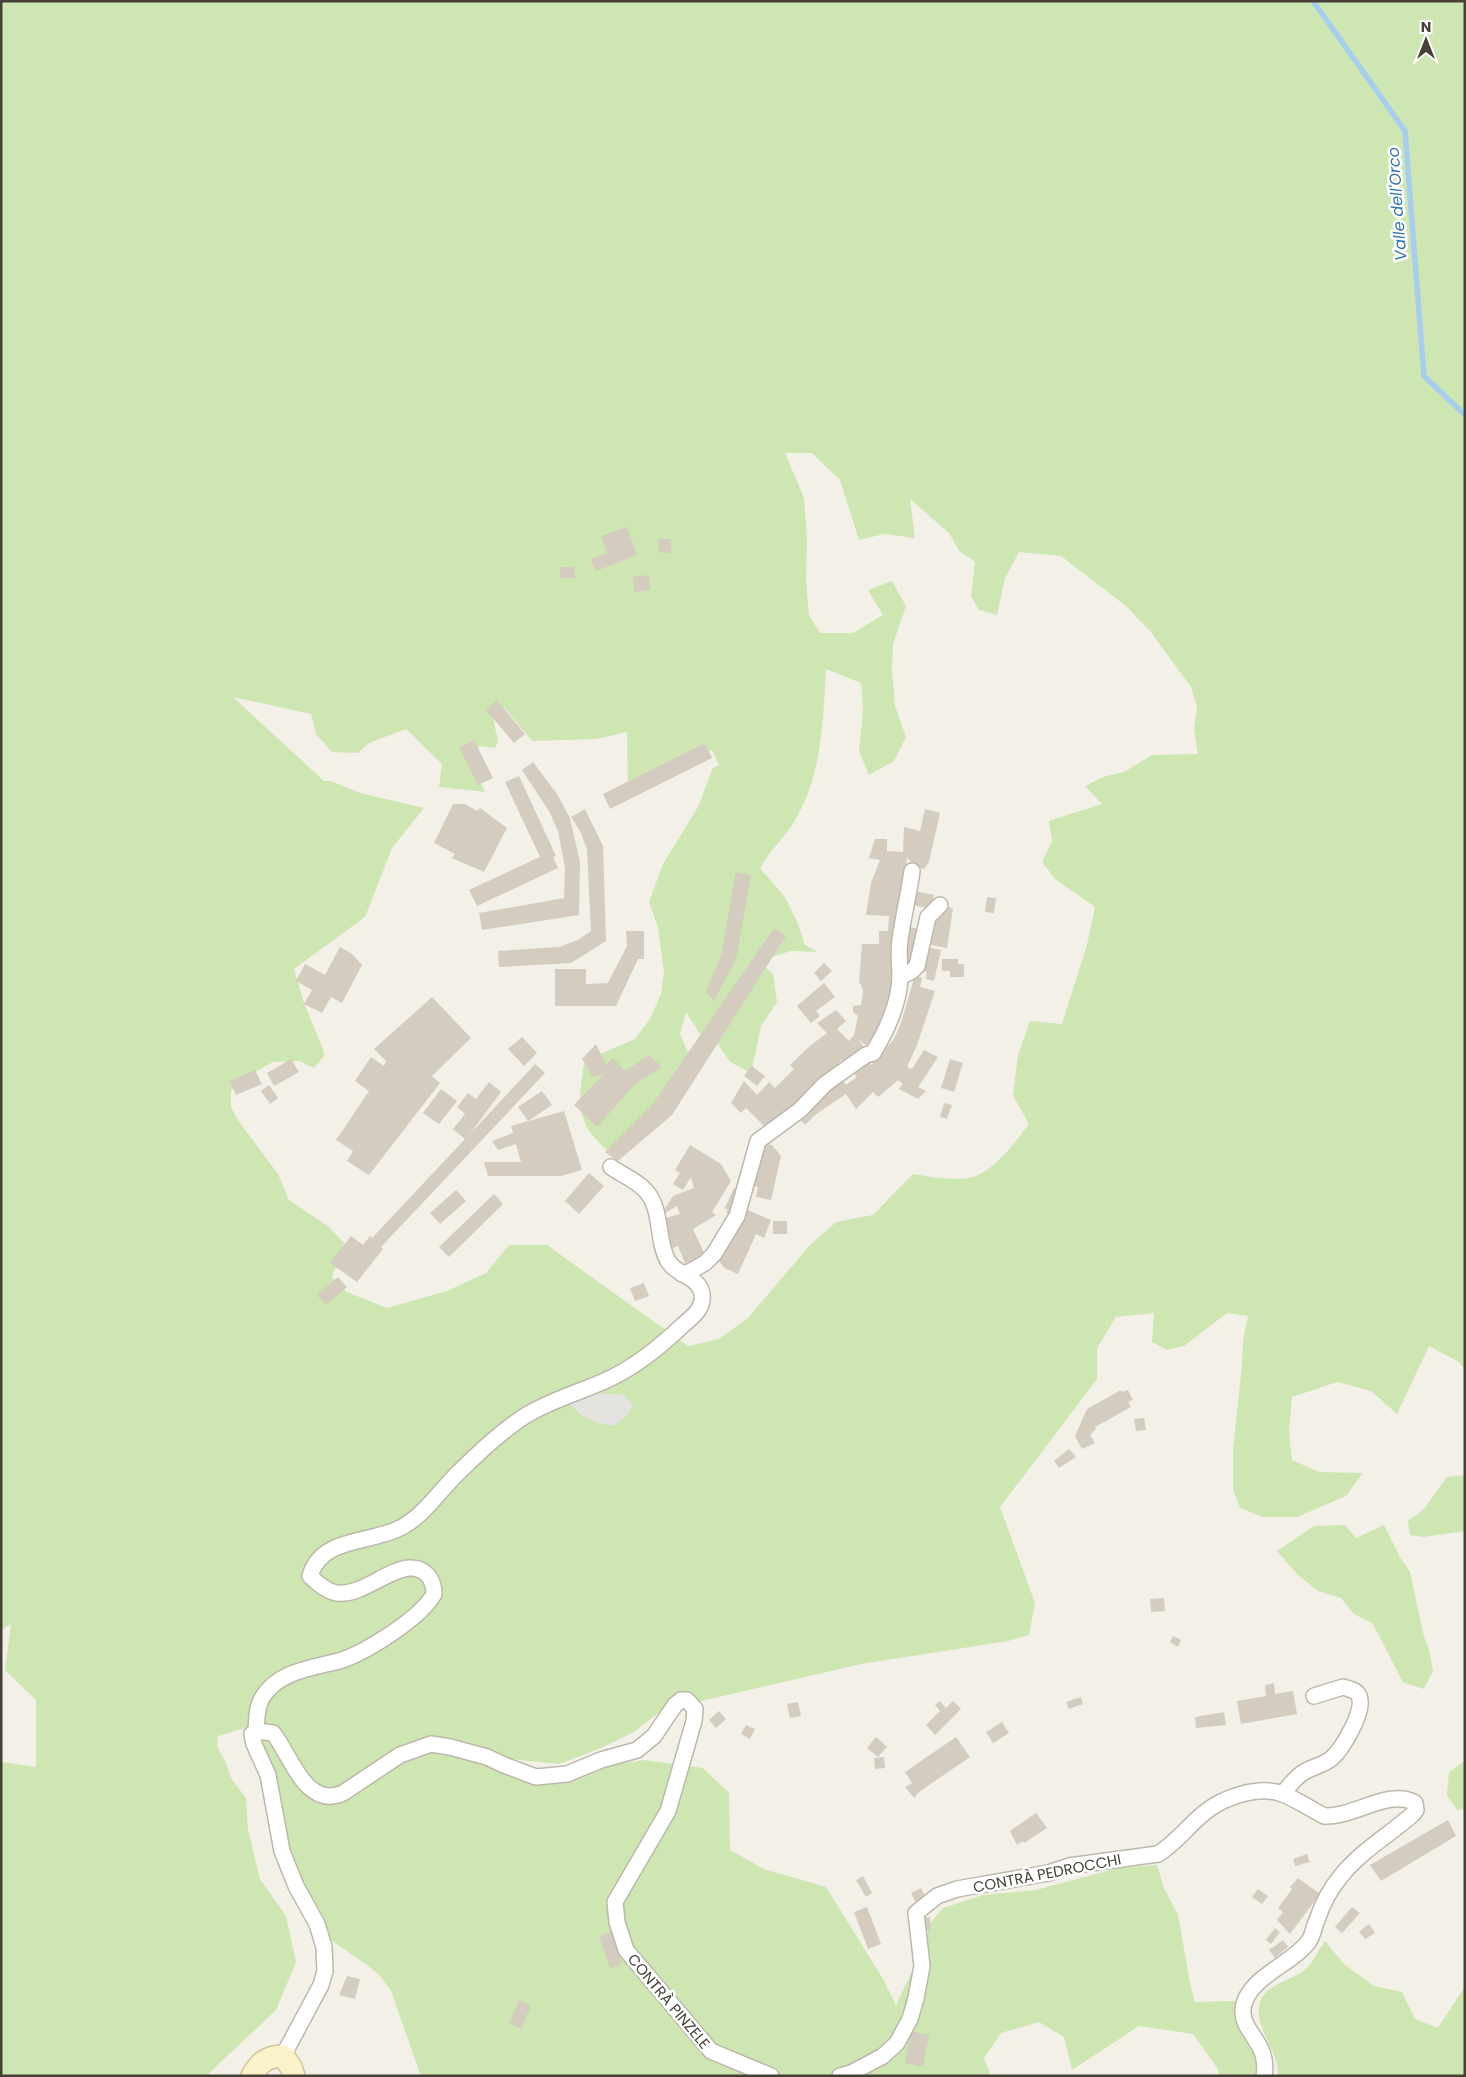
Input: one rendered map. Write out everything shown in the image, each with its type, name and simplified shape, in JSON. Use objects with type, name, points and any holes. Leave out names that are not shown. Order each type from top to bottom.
[{"type":"street","points":[[682,1274],[705,1262],[714,1254],[737,1216],[758,1141],[800,1110],[825,1084],[866,1055],[873,1053],[886,1032],[894,1013],[900,977],[898,963],[900,941],[912,871]]},
{"type":"street","points":[[900,977],[912,971],[916,966],[928,917],[940,904]]},
{"type":"street","points":[[283,2056],[321,1985],[325,1971],[325,1953],[317,1924],[296,1886],[279,1843],[268,1775],[252,1734],[256,1731],[258,1705],[272,1686],[299,1671],[338,1661],[378,1644],[425,1608],[434,1594],[433,1582],[429,1575],[424,1571],[410,1568],[356,1590],[334,1592],[317,1583],[310,1576],[313,1566],[326,1551],[400,1529],[417,1518],[456,1476],[525,1416],[568,1394],[618,1375],[635,1365],[663,1344],[698,1311],[702,1302],[702,1292],[696,1282],[682,1274],[668,1261],[653,1201],[646,1191],[611,1167]]},
{"type":"street","points":[[1264,2076],[1265,2067],[1260,2044],[1250,2031],[1244,2015],[1243,2009],[1246,2000],[1262,1979],[1293,1956],[1309,1941],[1325,1900],[1341,1876],[1368,1849],[1406,1821],[1416,1810],[1415,1803],[1407,1798],[1399,1798],[1342,1815],[1324,1816],[1282,1794],[1300,1774],[1332,1758],[1357,1718],[1360,1703],[1359,1696],[1354,1691],[1343,1686],[1314,1696]]},
{"type":"street","name":"CONTRÀ PINZELE","points":[[256,1731],[273,1732],[280,1740],[296,1772],[309,1787],[322,1795],[334,1796],[343,1793],[400,1755],[431,1744],[488,1756],[504,1765],[536,1777],[567,1774],[601,1760],[637,1750],[654,1736],[675,1705],[681,1700],[687,1700],[695,1709],[694,1721],[668,1811],[615,1902],[617,1922],[626,1950],[711,2051],[771,2076]]},
{"type":"street","name":"CONTRÀ PEDROCCHI","points":[[840,2076],[851,2073],[883,2056],[896,2043],[910,2019],[922,1966],[916,1913],[937,1896],[957,1889],[1048,1874],[1069,1866],[1158,1854],[1168,1847],[1203,1813],[1220,1801],[1257,1792],[1282,1794]]},
{"type":"street","points":[[252,2076],[258,2065],[274,2056],[283,2056]]},
{"type":"street","points":[[283,2056],[291,2067],[294,2076]]},
{"type":"green space","points":[[1,1],[1465,1],[1465,1370],[1459,1362],[1429,1346],[1397,1414],[1371,1391],[1337,1382],[1292,1397],[1289,1431],[1292,1460],[1319,1472],[1363,1473],[1346,1496],[1297,1517],[1263,1517],[1240,1508],[1233,1489],[1233,1449],[1243,1340],[1248,1316],[1227,1313],[1184,1346],[1167,1350],[1152,1342],[1154,1313],[1116,1317],[1097,1348],[1097,1379],[1000,1507],[1035,1603],[1029,1635],[1008,1641],[861,1664],[662,1710],[634,1732],[601,1748],[559,1764],[511,1759],[481,1749],[425,1741],[334,1791],[321,1790],[258,1724],[218,1736],[217,1746],[231,1778],[246,1798],[248,1830],[260,1879],[286,1916],[296,1962],[276,2010],[206,2076],[1,2076],[1,1762],[36,1767],[36,1700],[5,1670],[11,1624],[1,1630]],"holes":[[[785,453],[812,453],[840,480],[859,540],[884,534],[915,538],[910,499],[949,533],[959,551],[975,562],[971,596],[979,610],[997,615],[1005,578],[1019,552],[1061,556],[1126,606],[1150,631],[1191,687],[1197,707],[1194,730],[1198,754],[1152,755],[1124,772],[1103,777],[1085,786],[1102,804],[1049,821],[1052,841],[1042,862],[1055,879],[1095,907],[1087,945],[1062,1024],[1030,1021],[1018,1055],[1013,1096],[1029,1124],[999,1160],[984,1172],[962,1179],[937,1178],[913,1174],[873,1215],[836,1222],[809,1246],[748,1318],[719,1339],[688,1346],[547,1245],[509,1245],[486,1273],[447,1291],[387,1308],[347,1292],[332,1277],[344,1243],[329,1227],[289,1200],[278,1174],[237,1119],[231,1107],[231,1091],[242,1079],[273,1062],[299,1061],[314,1068],[324,1056],[323,1049],[304,1003],[294,969],[365,917],[392,848],[424,808],[360,793],[331,781],[324,781],[233,697],[311,714],[316,734],[332,752],[358,753],[369,743],[406,729],[442,764],[439,787],[485,792],[467,754],[481,746],[495,748],[498,742],[493,717],[504,707],[532,741],[596,739],[627,732],[628,792],[712,750],[719,765],[713,768],[698,807],[663,864],[649,902],[658,928],[664,972],[661,994],[650,1019],[635,1039],[598,1055],[584,1064],[580,1101],[581,1112],[589,1131],[608,1151],[679,1084],[692,1061],[680,1034],[686,1012],[700,1034],[716,1041],[730,1062],[751,1073],[761,1026],[777,1002],[773,974],[759,961],[791,951],[818,952],[805,945],[798,924],[785,897],[760,868],[792,825],[810,789],[822,730],[826,669],[861,683],[863,711],[859,751],[869,775],[894,761],[906,737],[895,706],[892,672],[893,644],[906,606],[892,581],[868,590],[883,615],[853,633],[820,633],[809,615],[806,580],[807,538],[804,498]]]},
{"type":"green space","points":[[1465,1475],[1465,1531],[1423,1537],[1410,1535],[1408,1521],[1424,1509],[1447,1477]]},
{"type":"green space","points":[[1345,1525],[1356,1538],[1384,1525],[1410,1572],[1433,1671],[1424,1689],[1403,1682],[1373,1624],[1354,1614],[1341,1598],[1318,1591],[1298,1575],[1277,1551],[1314,1526]]},
{"type":"green space","points":[[261,1737],[277,1744],[297,1778],[336,1798],[409,1756],[436,1750],[478,1758],[544,1782],[572,1780],[610,1765],[644,1760],[703,1768],[729,1793],[730,1850],[764,1869],[826,1887],[883,1979],[896,2005],[927,1940],[929,1925],[943,1908],[983,1895],[1036,1890],[1118,1868],[1157,1865],[1164,1888],[1178,1915],[1195,2002],[1234,2001],[1251,2003],[1250,2010],[1253,2029],[1270,2076],[1219,2076],[1218,2069],[1193,2034],[1139,2026],[1072,2070],[1064,2037],[1039,2022],[1001,2033],[984,2058],[991,2076],[421,2076],[391,1991],[381,1977],[370,1967],[329,1939],[283,1843],[284,1823]]},
{"type":"green space","points":[[1465,1761],[1465,1809],[1457,1810],[1447,1795],[1449,1772]]},
{"type":"green space","points":[[1325,1941],[1345,1965],[1374,1986],[1402,1992],[1415,2019],[1438,2028],[1465,1986],[1465,2076],[1278,2076],[1276,2061],[1259,2018],[1259,2006],[1262,1997],[1276,1985],[1301,1973],[1308,1967]]},
{"type":"shaded area","points":[[577,1391],[624,1395],[633,1405],[627,1416],[613,1426],[598,1423],[581,1415],[562,1397]]},
{"type":"building","points":[[627,527],[637,555],[596,571],[591,559],[607,553],[601,536]]},
{"type":"building","points":[[659,539],[671,539],[671,553],[658,552]]},
{"type":"building","points":[[560,567],[574,567],[575,578],[560,578]]},
{"type":"building","points":[[649,575],[650,590],[634,592],[633,577]]},
{"type":"building","points":[[497,700],[525,734],[514,743],[486,710]]},
{"type":"building","points":[[474,740],[493,778],[478,785],[459,747]]},
{"type":"building","points":[[705,743],[712,758],[610,809],[603,794]]},
{"type":"building","points":[[533,762],[557,794],[570,818],[580,862],[579,915],[482,930],[479,913],[564,898],[565,868],[558,831],[549,811],[522,770]]},
{"type":"building","points":[[519,776],[556,856],[553,857],[558,868],[477,906],[469,890],[540,857],[505,782]]},
{"type":"building","points":[[453,804],[465,804],[477,811],[480,808],[507,828],[484,872],[452,858],[455,854],[434,843]]},
{"type":"building","points":[[585,809],[603,846],[606,941],[571,963],[499,967],[498,951],[559,947],[578,940],[591,931],[587,849],[580,831],[571,817]]},
{"type":"building","points":[[925,809],[940,813],[929,862],[924,869],[914,866],[907,857],[893,998],[872,1043],[865,1045],[857,1038],[863,1046],[847,1065],[842,1060],[769,1131],[746,1108],[741,1113],[731,1103],[744,1081],[757,1095],[769,1082],[775,1088],[794,1069],[790,1065],[827,1033],[817,1023],[836,1010],[846,1021],[837,1029],[849,1041],[854,1035],[858,1016],[853,1012],[853,1006],[861,1005],[863,991],[859,983],[862,944],[879,944],[879,931],[888,931],[889,916],[866,915],[871,883],[880,860],[869,858],[875,839],[887,839],[887,851],[903,852],[904,827],[920,831]]},
{"type":"building","points":[[736,872],[751,875],[736,959],[714,1001],[706,992],[721,955]]},
{"type":"building","points":[[915,891],[934,895],[931,909],[912,905]]},
{"type":"building","points":[[987,897],[996,898],[994,913],[985,912]]},
{"type":"building","points":[[942,906],[953,908],[947,948],[926,944],[931,916],[940,917]]},
{"type":"building","points":[[909,927],[920,929],[912,965],[901,962]]},
{"type":"building","points":[[774,928],[786,936],[672,1115],[618,1161],[605,1152],[652,1105]]},
{"type":"building","points":[[626,931],[644,931],[644,959],[638,959],[616,1006],[555,1006],[555,969],[586,969],[586,984],[608,983],[627,946]]},
{"type":"building","points":[[340,947],[352,954],[362,965],[342,1003],[331,997],[322,1013],[304,1004],[312,990],[296,981],[305,964],[325,975]]},
{"type":"building","points":[[926,947],[941,950],[934,981],[926,979],[927,972],[920,971]]},
{"type":"building","points":[[942,959],[958,959],[958,964],[964,964],[964,977],[950,977],[950,971],[942,971]]},
{"type":"building","points":[[824,963],[832,971],[821,981],[814,973]]},
{"type":"building","points":[[915,975],[922,978],[920,987],[935,991],[917,1045],[907,1067],[912,1069],[924,1050],[938,1057],[918,1087],[926,1091],[918,1099],[899,1089],[903,1084],[898,1080],[878,1097],[873,1092],[856,1109],[846,1094],[815,1115],[805,1125],[799,1118],[841,1079],[846,1085],[857,1077],[851,1070],[865,1059],[871,1065],[894,1039],[901,1023]]},
{"type":"building","points":[[824,983],[835,997],[816,1011],[820,1016],[811,1023],[797,1006]]},
{"type":"building","points":[[432,997],[471,1038],[432,1076],[440,1083],[369,1175],[347,1161],[353,1151],[336,1140],[369,1091],[355,1081],[371,1057],[384,1066],[386,1061],[374,1049]]},
{"type":"building","points":[[522,1037],[537,1053],[524,1066],[508,1049]]},
{"type":"building","points":[[596,1044],[606,1065],[613,1058],[625,1071],[649,1055],[662,1067],[635,1084],[597,1127],[574,1105],[603,1075],[593,1077],[582,1059]]},
{"type":"building","points":[[291,1059],[299,1072],[274,1086],[267,1073]]},
{"type":"building","points":[[950,1059],[963,1063],[954,1092],[941,1088]]},
{"type":"building","points":[[535,1064],[545,1073],[381,1247],[383,1249],[357,1282],[330,1263],[351,1236],[363,1245],[370,1236],[372,1238],[465,1139],[453,1129],[465,1114],[457,1107],[468,1093],[476,1099],[489,1082],[501,1092],[469,1135]]},
{"type":"building","points":[[752,1066],[765,1076],[757,1086],[744,1076]]},
{"type":"building","points":[[255,1070],[262,1084],[236,1095],[230,1081]]},
{"type":"building","points":[[269,1085],[278,1098],[270,1104],[261,1091]]},
{"type":"building","points":[[441,1089],[457,1101],[439,1124],[423,1113]]},
{"type":"building","points":[[542,1091],[552,1105],[528,1121],[518,1107]]},
{"type":"building","points":[[944,1103],[952,1105],[947,1119],[940,1117]]},
{"type":"building","points":[[564,1111],[582,1170],[561,1176],[488,1176],[484,1162],[521,1162],[516,1144],[498,1150],[492,1141],[513,1133],[511,1126]]},
{"type":"building","points":[[759,1144],[772,1145],[781,1156],[771,1200],[756,1197],[758,1187],[749,1185]]},
{"type":"building","points":[[690,1145],[721,1164],[731,1181],[712,1212],[716,1215],[693,1229],[706,1257],[685,1263],[678,1246],[669,1250],[665,1218],[680,1214],[677,1206],[661,1215],[673,1196],[694,1188],[691,1177],[683,1190],[673,1184],[680,1173],[675,1170]]},
{"type":"building","points":[[589,1173],[604,1186],[579,1214],[565,1201]]},
{"type":"building","points":[[734,1188],[743,1192],[734,1216],[726,1213],[728,1210],[725,1208]]},
{"type":"building","points":[[456,1190],[466,1201],[440,1224],[430,1213]]},
{"type":"building","points":[[494,1194],[503,1204],[449,1257],[439,1247]]},
{"type":"building","points":[[743,1208],[771,1220],[764,1238],[756,1234],[738,1274],[724,1268],[717,1258]]},
{"type":"building","points":[[773,1221],[787,1221],[787,1234],[773,1234]]},
{"type":"building","points":[[338,1277],[347,1287],[326,1305],[317,1295]]},
{"type":"building","points":[[644,1283],[649,1296],[635,1301],[630,1288]]},
{"type":"building","points":[[1121,1390],[1122,1392],[1128,1390],[1133,1400],[1128,1402],[1131,1407],[1095,1427],[1096,1429],[1090,1435],[1095,1443],[1082,1449],[1075,1436],[1087,1409]]},
{"type":"building","points":[[1144,1418],[1146,1430],[1136,1431],[1134,1419]]},
{"type":"building","points":[[1069,1449],[1076,1457],[1059,1468],[1054,1461]]},
{"type":"building","points":[[1164,1598],[1165,1611],[1151,1612],[1150,1599]]},
{"type":"building","points":[[1173,1636],[1181,1640],[1178,1647],[1170,1642]]},
{"type":"building","points":[[1274,1683],[1275,1694],[1293,1691],[1297,1714],[1241,1724],[1237,1701],[1266,1696],[1265,1685]]},
{"type":"building","points":[[1081,1697],[1083,1704],[1069,1709],[1066,1702]]},
{"type":"building","points":[[940,1701],[946,1708],[953,1701],[961,1709],[935,1735],[926,1725],[940,1711],[935,1705]]},
{"type":"building","points":[[798,1702],[801,1716],[790,1718],[787,1704]]},
{"type":"building","points":[[719,1711],[726,1719],[716,1728],[709,1720]]},
{"type":"building","points":[[1224,1712],[1226,1725],[1196,1728],[1195,1717]]},
{"type":"building","points":[[1002,1722],[1009,1733],[993,1743],[986,1732]]},
{"type":"building","points":[[746,1725],[755,1729],[750,1739],[741,1734]]},
{"type":"building","points":[[876,1737],[887,1747],[878,1757],[867,1748]]},
{"type":"building","points":[[956,1737],[970,1757],[919,1792],[914,1798],[905,1787],[912,1783],[905,1772]]},
{"type":"building","points":[[884,1757],[885,1768],[875,1769],[874,1758]]},
{"type":"building","points":[[1036,1813],[1047,1828],[1024,1843],[1023,1841],[1017,1845],[1010,1831]]},
{"type":"building","points":[[1448,1820],[1456,1836],[1381,1881],[1370,1865]]},
{"type":"building","points":[[1307,1854],[1310,1862],[1295,1866],[1293,1859]]},
{"type":"building","points":[[863,1876],[872,1893],[866,1897],[856,1880]]},
{"type":"building","points":[[1298,1878],[1320,1894],[1290,1934],[1277,1920],[1283,1912],[1278,1908],[1292,1889],[1290,1887]]},
{"type":"building","points":[[921,1888],[926,1898],[916,1903],[911,1893]]},
{"type":"building","points":[[1258,1889],[1268,1896],[1262,1904],[1252,1897]]},
{"type":"building","points":[[867,1907],[881,1944],[868,1949],[854,1912]]},
{"type":"building","points":[[1352,1907],[1360,1913],[1342,1933],[1335,1927]]},
{"type":"building","points":[[930,1917],[931,1931],[924,1931],[923,1918]]},
{"type":"building","points":[[1369,1924],[1375,1933],[1365,1939],[1359,1932]]},
{"type":"building","points":[[1275,1928],[1280,1932],[1271,1944],[1266,1940]]},
{"type":"building","points":[[611,1932],[622,1964],[610,1968],[599,1936]]},
{"type":"building","points":[[1283,1940],[1288,1947],[1275,1958],[1269,1950]]},
{"type":"building","points":[[347,1976],[360,1979],[355,1999],[339,1995]]},
{"type":"building","points":[[519,2000],[531,2005],[521,2029],[509,2023]]},
{"type":"building","points":[[911,2031],[929,2035],[923,2067],[905,2063]]},
{"type":"waterway","name":"Valle dell'Orco","points":[[1313,1],[1405,131],[1424,376],[1465,415]]}]
